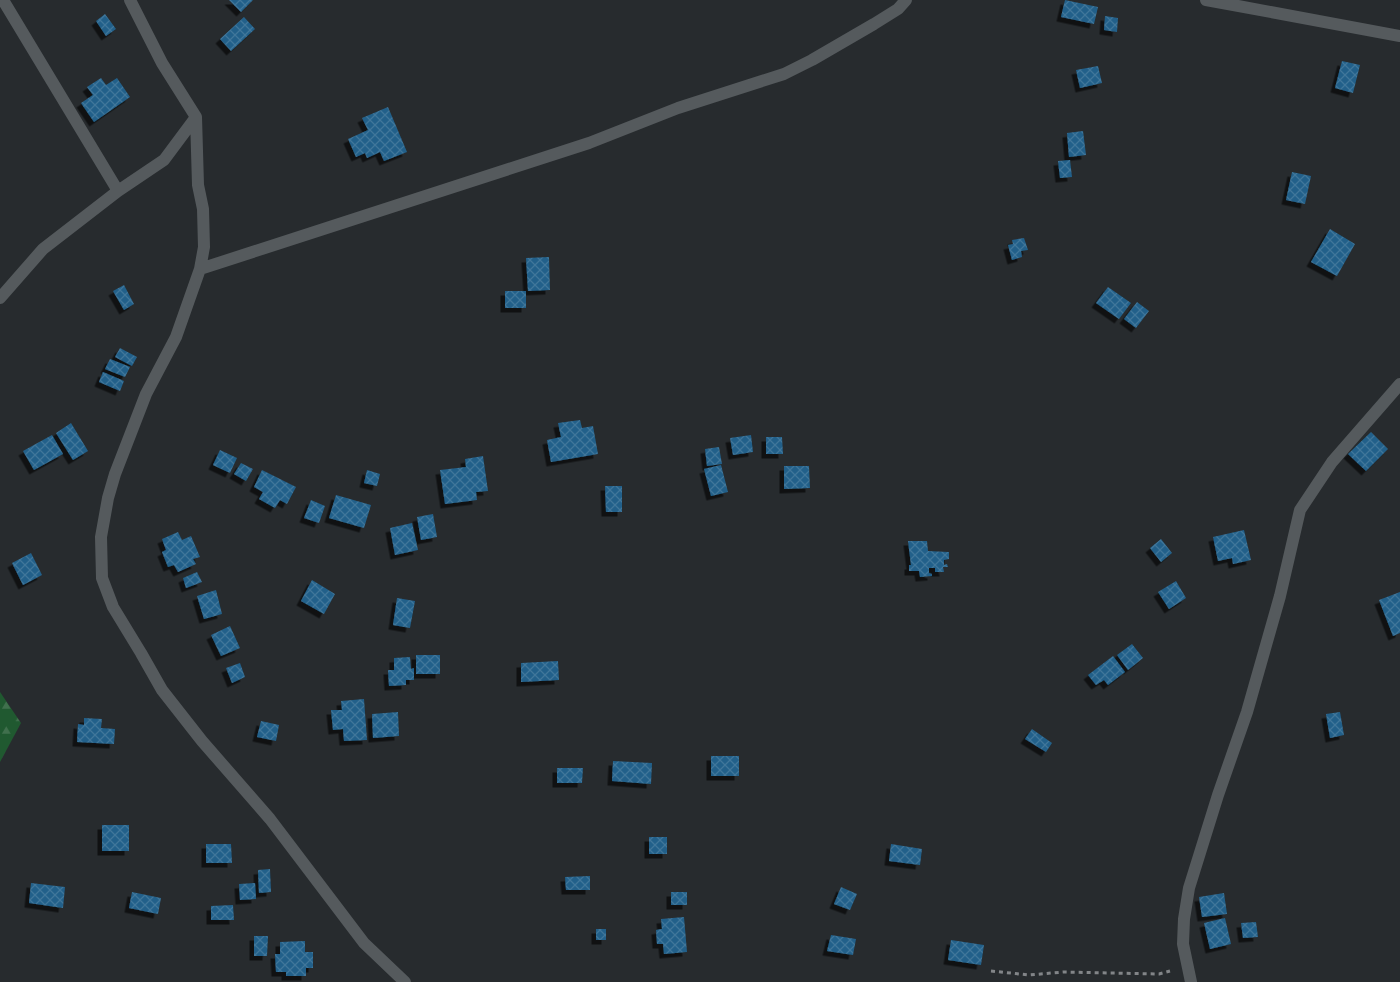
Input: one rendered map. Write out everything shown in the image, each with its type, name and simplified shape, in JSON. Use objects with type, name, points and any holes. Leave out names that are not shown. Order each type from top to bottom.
[{"type":"street","points":[[3,0],[118,191]]},
{"type":"street","points":[[130,0],[162,63],[196,117],[198,185],[203,209],[204,247],[200,269],[176,337],[146,394],[115,474],[108,498],[101,537],[102,578],[113,607],[162,690],[202,741],[270,819],[364,943],[405,982]]},
{"type":"street","points":[[1206,0],[1400,36]]},
{"type":"street","points":[[200,269],[588,143],[678,108],[784,74],[874,24],[901,3]]},
{"type":"street","points":[[0,298],[43,249],[118,191],[164,160],[196,117]]},
{"type":"street","points":[[1191,982],[1183,944],[1184,919],[1189,888],[1208,823],[1247,712],[1280,596],[1300,510],[1332,462],[1400,384]]},
{"type":"path","points":[[991,971],[1029,975],[1063,972],[1159,974],[1188,966]]},
{"type":"green space","points":[[0,692],[21,723],[0,762]]},
{"type":"building","points":[[229,0],[253,0],[241,12]]},
{"type":"building","points":[[1065,0],[1098,7],[1094,24],[1061,17]]},
{"type":"building","points":[[105,14],[116,29],[106,36],[96,21]]},
{"type":"building","points":[[1105,16],[1118,18],[1117,32],[1104,30]]},
{"type":"building","points":[[244,17],[255,29],[231,51],[220,39]]},
{"type":"building","points":[[1342,61],[1360,65],[1353,93],[1335,88]]},
{"type":"building","points":[[1098,66],[1102,83],[1080,88],[1076,70]]},
{"type":"building","points":[[101,78],[106,85],[117,78],[130,97],[94,122],[81,103],[93,95],[87,87]]},
{"type":"building","points":[[388,107],[407,152],[384,161],[380,152],[367,158],[365,153],[356,157],[348,139],[368,130],[362,118]]},
{"type":"building","points":[[1083,131],[1086,155],[1069,157],[1067,133]]},
{"type":"building","points":[[1070,160],[1072,177],[1060,178],[1058,161]]},
{"type":"building","points":[[1292,172],[1311,176],[1305,204],[1286,200]]},
{"type":"building","points":[[1330,229],[1355,244],[1337,276],[1311,262]]},
{"type":"building","points":[[1024,238],[1028,250],[1021,251],[1022,257],[1012,260],[1008,245],[1013,244],[1012,240]]},
{"type":"building","points":[[549,257],[550,290],[528,291],[526,258]]},
{"type":"building","points":[[124,285],[134,304],[124,310],[113,291]]},
{"type":"building","points":[[1108,287],[1131,303],[1119,319],[1096,303]]},
{"type":"building","points":[[505,291],[526,291],[526,308],[505,308]]},
{"type":"building","points":[[1137,302],[1149,311],[1136,328],[1124,319]]},
{"type":"building","points":[[120,348],[137,357],[132,366],[115,357]]},
{"type":"building","points":[[110,359],[130,367],[125,377],[105,369]]},
{"type":"building","points":[[103,372],[124,381],[120,391],[99,382]]},
{"type":"building","points":[[580,420],[582,428],[593,426],[598,454],[551,462],[547,440],[561,437],[558,423]]},
{"type":"building","points":[[71,423],[88,451],[73,460],[56,433]]},
{"type":"building","points":[[1371,432],[1388,449],[1366,471],[1348,454]]},
{"type":"building","points":[[52,435],[63,454],[34,470],[23,451]]},
{"type":"building","points":[[751,435],[753,452],[733,455],[730,438]]},
{"type":"building","points":[[766,437],[782,437],[783,454],[766,454]]},
{"type":"building","points":[[719,447],[722,464],[707,466],[705,449]]},
{"type":"building","points":[[220,450],[237,458],[230,473],[213,465]]},
{"type":"building","points":[[483,456],[488,491],[476,492],[477,500],[445,504],[440,470],[466,467],[465,459]]},
{"type":"building","points":[[241,463],[253,469],[246,481],[234,474]]},
{"type":"building","points":[[721,465],[728,492],[711,496],[704,469]]},
{"type":"building","points":[[784,466],[809,466],[810,488],[784,489]]},
{"type":"building","points":[[262,470],[296,487],[287,504],[280,500],[275,508],[259,499],[263,492],[254,487]]},
{"type":"building","points":[[367,470],[380,474],[377,486],[364,483]]},
{"type":"building","points":[[605,486],[622,486],[622,512],[606,512]]},
{"type":"building","points":[[336,495],[371,505],[364,528],[329,518]]},
{"type":"building","points":[[311,500],[325,506],[319,523],[304,518]]},
{"type":"building","points":[[433,514],[437,537],[421,540],[417,517]]},
{"type":"building","points":[[412,523],[418,550],[395,555],[390,528]]},
{"type":"building","points":[[1244,530],[1251,560],[1233,564],[1232,558],[1218,561],[1213,537]]},
{"type":"building","points":[[178,532],[182,540],[191,536],[200,557],[193,559],[196,564],[178,572],[174,565],[168,567],[162,552],[166,550],[162,539]]},
{"type":"building","points":[[1161,539],[1172,553],[1161,562],[1150,548]]},
{"type":"building","points":[[908,541],[927,541],[928,551],[949,552],[949,559],[944,560],[944,565],[947,564],[948,567],[943,567],[944,572],[935,572],[935,568],[929,568],[929,573],[932,576],[920,577],[919,571],[909,571],[909,565],[911,565]]},
{"type":"building","points":[[31,553],[42,575],[23,585],[12,563]]},
{"type":"building","points":[[197,572],[202,582],[186,588],[183,578]]},
{"type":"building","points":[[312,580],[335,594],[324,614],[301,601]]},
{"type":"building","points":[[1176,581],[1186,598],[1169,609],[1158,592]]},
{"type":"building","points":[[216,590],[222,614],[204,619],[197,596]]},
{"type":"building","points":[[1400,592],[1400,633],[1393,636],[1379,600]]},
{"type":"building","points":[[397,598],[415,601],[410,628],[393,625]]},
{"type":"building","points":[[230,626],[240,648],[221,656],[211,635]]},
{"type":"building","points":[[1132,644],[1143,658],[1128,670],[1117,655]]},
{"type":"building","points":[[416,655],[440,655],[440,674],[416,674]]},
{"type":"building","points":[[1113,656],[1125,672],[1108,685],[1104,680],[1096,685],[1088,675]]},
{"type":"building","points":[[410,657],[411,669],[414,668],[414,680],[406,680],[406,685],[389,686],[388,670],[394,670],[394,658]]},
{"type":"building","points":[[558,661],[559,680],[521,682],[521,663]]},
{"type":"building","points":[[240,663],[245,677],[232,683],[226,668]]},
{"type":"building","points":[[364,699],[367,740],[344,741],[343,729],[333,730],[331,710],[342,710],[341,701]]},
{"type":"building","points":[[398,712],[399,736],[373,738],[372,714]]},
{"type":"building","points":[[1340,712],[1344,735],[1330,738],[1326,714]]},
{"type":"building","points":[[84,718],[102,719],[101,728],[115,729],[114,744],[77,742],[78,724],[84,725]]},
{"type":"building","points":[[261,721],[279,725],[276,741],[257,737]]},
{"type":"building","points":[[1032,729],[1052,743],[1046,752],[1025,739]]},
{"type":"building","points":[[711,756],[739,756],[739,776],[711,776]]},
{"type":"building","points":[[613,761],[652,763],[651,784],[612,781]]},
{"type":"building","points":[[557,768],[583,768],[582,783],[557,783]]},
{"type":"building","points":[[102,825],[129,825],[129,851],[102,851]]},
{"type":"building","points":[[649,837],[667,837],[667,854],[649,854]]},
{"type":"building","points":[[206,844],[231,844],[232,863],[206,863]]},
{"type":"building","points":[[891,844],[922,849],[920,865],[889,861]]},
{"type":"building","points":[[270,869],[271,892],[259,893],[258,870]]},
{"type":"building","points":[[590,876],[590,890],[566,890],[565,877]]},
{"type":"building","points":[[31,883],[65,887],[63,908],[29,903]]},
{"type":"building","points":[[255,883],[256,899],[240,900],[239,884]]},
{"type":"building","points":[[841,887],[857,894],[850,910],[834,904]]},
{"type":"building","points":[[132,892],[161,898],[158,914],[129,908]]},
{"type":"building","points":[[671,892],[687,892],[687,905],[671,905]]},
{"type":"building","points":[[1224,893],[1227,914],[1202,917],[1199,897]]},
{"type":"building","points":[[233,905],[234,920],[211,920],[211,906]]},
{"type":"building","points":[[684,917],[687,952],[664,954],[663,944],[657,944],[656,930],[662,929],[661,919]]},
{"type":"building","points":[[1225,918],[1231,944],[1210,949],[1204,923]]},
{"type":"building","points":[[1256,922],[1258,937],[1243,938],[1241,923]]},
{"type":"building","points":[[596,929],[606,929],[606,940],[596,940]]},
{"type":"building","points":[[831,935],[856,939],[853,955],[827,951]]},
{"type":"building","points":[[254,936],[268,936],[267,956],[254,956]]},
{"type":"building","points":[[951,940],[984,945],[981,965],[948,960]]},
{"type":"building","points":[[305,941],[305,952],[313,952],[313,968],[306,968],[306,976],[286,976],[286,972],[276,972],[275,954],[280,954],[280,942]]}]
